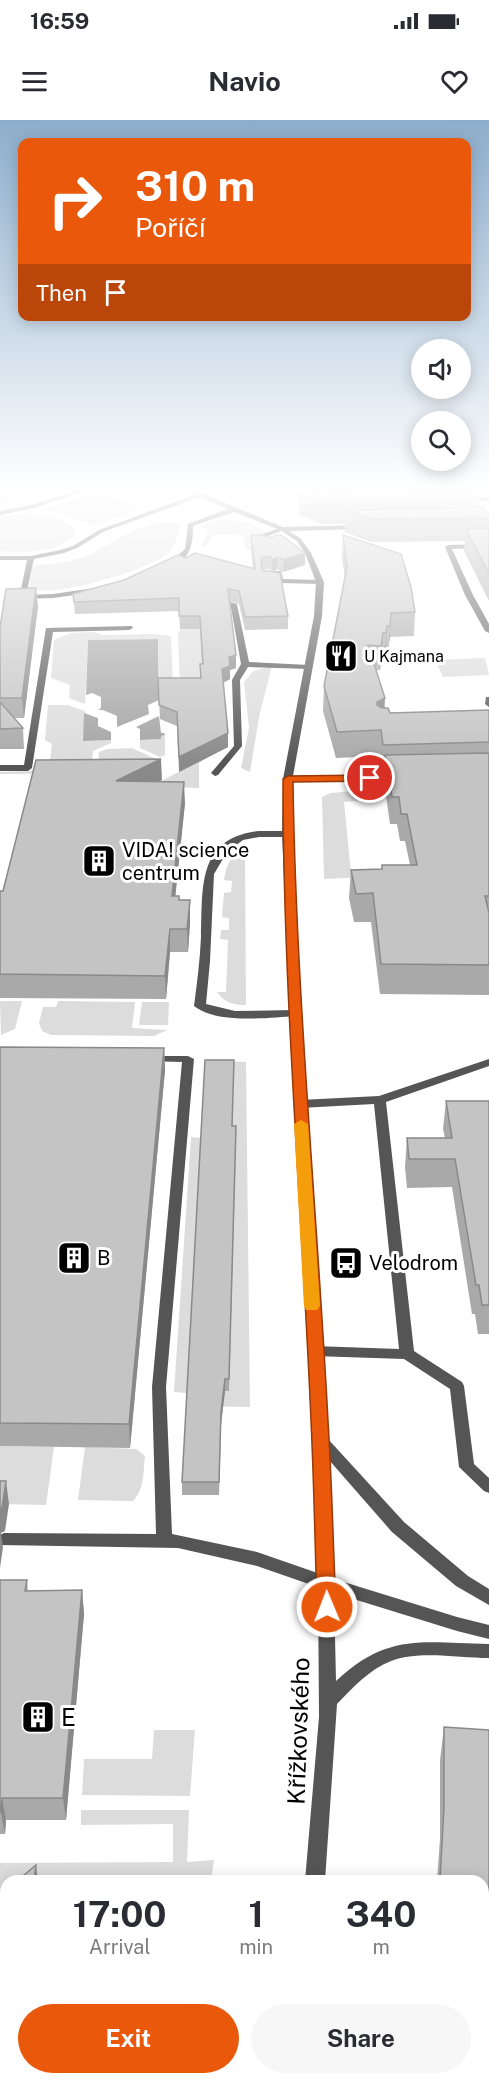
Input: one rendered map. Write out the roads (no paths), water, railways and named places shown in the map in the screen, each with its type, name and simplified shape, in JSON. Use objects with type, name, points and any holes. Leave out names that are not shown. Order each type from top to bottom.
[{"type":"street","points":[[25,581],[22,597],[53,596],[102,588]]},
{"type":"street","points":[[309,581],[320,582]]},
{"type":"street","points":[[462,581],[489,631]]},
{"type":"street","name":"Křížkovského","points":[[315,1875],[328,1701],[327,1583],[287,834],[288,779],[318,616],[320,582]]},
{"type":"street","points":[[215,773],[238,746],[236,680],[245,664],[233,603]]},
{"type":"street","points":[[0,768],[28,768],[49,630],[129,628]]},
{"type":"street","points":[[245,664],[309,667]]},
{"type":"street","points":[[489,699],[489,704]]},
{"type":"street","points":[[288,779],[406,777]]},
{"type":"street","points":[[287,834],[245,834],[234,839],[213,866],[209,874],[205,961],[200,1006],[217,1013],[238,1015],[295,1013]]},
{"type":"street","points":[[130,1059],[188,1059],[159,1387],[164,1541]]},
{"type":"street","points":[[300,1104],[380,1100],[489,1062]]},
{"type":"street","points":[[380,1100],[407,1354]]},
{"type":"street","points":[[314,1351],[407,1354],[457,1386],[466,1467],[489,1487]]},
{"type":"street","points":[[320,1439],[398,1527],[462,1581],[489,1598]]},
{"type":"street","points":[[4,1540],[178,1541],[257,1558],[327,1583],[489,1632]]},
{"type":"street","points":[[328,1701],[348,1679],[376,1660],[403,1650],[489,1651]]},
{"type":"place","name":"U Kajmana","points":[[341,656]]},
{"type":"place","name":"VIDA! science centrum","points":[[99,861]]},
{"type":"place","name":"B","points":[[74,1258]]},
{"type":"place","name":"Velodrom","points":[[346,1263]]},
{"type":"place","name":"E","points":[[38,1717]]}]
